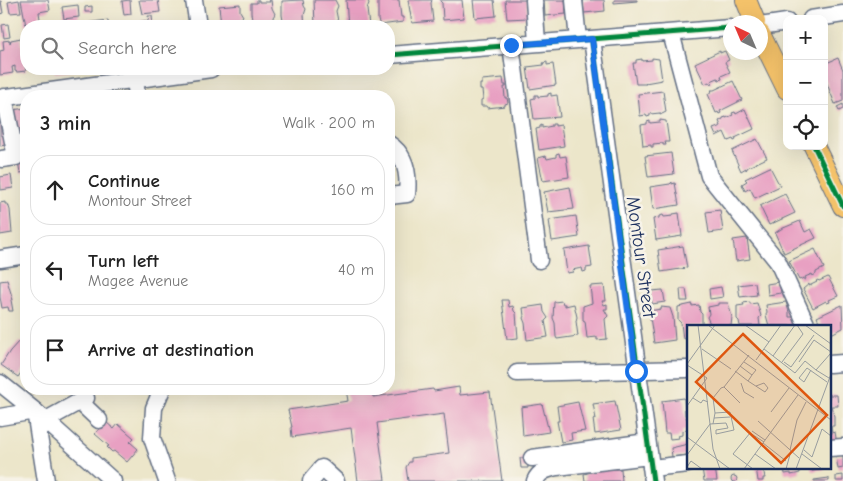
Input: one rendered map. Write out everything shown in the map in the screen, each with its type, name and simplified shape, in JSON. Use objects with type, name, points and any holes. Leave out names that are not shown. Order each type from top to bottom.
[{"type":"main road","points":[[746,0],[752,15]]},
{"type":"main road","points":[[768,50],[783,81]]},
{"type":"main road","points":[[816,150],[843,206]]},
{"type":"street","points":[[194,0],[197,20]]},
{"type":"street","points":[[534,0],[537,43]]},
{"type":"street","name":"Montour Street","points":[[574,0],[585,39],[650,462]]},
{"type":"street","points":[[828,16],[843,14]]},
{"type":"street","points":[[768,25],[783,23]]},
{"type":"street","points":[[395,55],[723,29]]},
{"type":"street","points":[[671,33],[709,176],[778,262],[808,325]]},
{"type":"street","points":[[511,45],[539,260]]},
{"type":"street","points":[[58,90],[163,75]]},
{"type":"street","points":[[135,79],[136,90]]},
{"type":"street","points":[[2,159],[16,157],[2,98],[20,95]]},
{"type":"street","points":[[395,149],[400,154],[406,166],[409,180],[407,194],[395,195]]},
{"type":"street","points":[[0,259],[20,256]]},
{"type":"street","points":[[517,373],[687,369]]},
{"type":"street","points":[[0,384],[40,415],[113,481]]},
{"type":"street","points":[[159,395],[154,408],[152,438],[167,481]]},
{"type":"street","points":[[0,416],[40,415],[83,400],[99,420]]},
{"type":"street","points":[[40,415],[46,481]]},
{"type":"street","points":[[830,448],[843,447]]},
{"type":"street","points":[[532,458],[687,464]]},
{"type":"street","points":[[535,481],[537,476],[545,470],[557,467],[650,462]]},
{"type":"street","points":[[311,481],[322,468],[336,481]]},
{"type":"building","points":[[19,0],[21,12],[10,13],[8,2]]},
{"type":"building","points":[[21,0],[48,0],[50,10],[39,12],[40,20],[25,20]]},
{"type":"building","points":[[130,0],[131,14],[124,15],[122,1]]},
{"type":"building","points":[[139,0],[158,0],[160,12],[142,14]]},
{"type":"building","points":[[257,0],[259,2],[270,2],[269,0],[271,0],[275,14],[273,20],[252,20],[251,3],[257,3]]},
{"type":"building","points":[[303,0],[306,9],[304,20],[283,20],[282,1]]},
{"type":"building","points":[[314,0],[335,0],[338,6],[336,11],[338,20],[315,20]]},
{"type":"building","points":[[346,0],[367,0],[369,3],[367,9],[368,20],[348,20]]},
{"type":"building","points":[[378,0],[399,0],[403,22],[395,23],[395,20],[378,20]]},
{"type":"building","points":[[408,0],[432,0],[433,21],[412,23]]},
{"type":"building","points":[[439,0],[462,0],[464,18],[443,20],[442,3]]},
{"type":"building","points":[[473,0],[494,0],[496,16],[475,18]]},
{"type":"building","points":[[505,0],[526,0],[528,18],[507,19]]},
{"type":"building","points":[[544,0],[565,0],[566,14],[545,16]]},
{"type":"building","points":[[583,0],[604,0],[605,11],[584,13]]},
{"type":"building","points":[[614,0],[637,0],[637,1],[614,3]]},
{"type":"building","points":[[0,1],[3,13],[0,14]]},
{"type":"building","points":[[240,4],[240,11],[243,16],[241,20],[220,20],[219,6]]},
{"type":"building","points":[[78,5],[79,17],[64,19],[62,7]]},
{"type":"building","points":[[92,6],[92,12],[85,12],[85,7]]},
{"type":"building","points":[[8,24],[10,37],[4,38],[2,25]]},
{"type":"building","points":[[20,38],[20,72],[15,71],[15,66],[12,67],[13,73],[0,75],[0,51],[4,50],[3,41],[10,40],[10,43],[11,40]]},
{"type":"building","points":[[720,51],[720,53],[723,52],[723,60],[729,60],[725,62],[730,72],[721,76],[722,79],[719,80],[718,78],[711,81],[712,83],[710,84],[709,82],[705,84],[695,63]]},
{"type":"building","points":[[652,58],[659,59],[662,80],[646,84],[636,84],[633,63],[636,63],[636,60],[652,60]]},
{"type":"building","points":[[838,58],[843,70],[843,101],[835,104],[828,86],[828,62]]},
{"type":"building","points":[[547,62],[547,65],[553,64],[556,85],[530,89],[527,67],[544,65],[543,63]]},
{"type":"building","points":[[503,78],[504,85],[506,85],[504,87],[505,98],[507,98],[508,103],[505,106],[487,108],[487,106],[481,106],[481,100],[483,99],[480,84],[482,84],[482,80]]},
{"type":"building","points":[[733,81],[742,100],[720,111],[721,113],[719,114],[718,112],[716,113],[708,94],[711,90]]},
{"type":"building","points":[[663,91],[666,112],[660,115],[660,113],[650,114],[647,117],[646,115],[640,116],[638,94]]},
{"type":"building","points":[[551,93],[551,96],[557,95],[560,117],[534,119],[531,99],[535,98],[535,95],[538,95],[538,97],[548,96]]},
{"type":"building","points":[[843,104],[843,109],[839,111],[837,107]]},
{"type":"building","points":[[20,109],[20,138],[16,138],[12,110]]},
{"type":"building","points":[[745,109],[754,129],[735,138],[736,140],[734,141],[733,139],[728,141],[724,132],[716,136],[713,129],[721,126],[719,121],[733,115],[732,113],[735,112],[736,114]]},
{"type":"building","points":[[0,119],[3,119],[6,145],[0,146]]},
{"type":"building","points":[[660,120],[666,121],[669,142],[665,142],[666,145],[663,145],[663,143],[653,144],[653,147],[651,145],[643,146],[641,125],[647,124],[650,121],[650,123],[660,122]]},
{"type":"building","points":[[552,124],[555,124],[555,126],[561,125],[564,146],[539,150],[536,129],[542,125],[542,128],[552,126]]},
{"type":"building","points":[[757,139],[767,158],[741,171],[732,151]]},
{"type":"building","points":[[559,153],[560,157],[566,156],[569,177],[543,181],[538,158],[546,156],[547,159],[556,157],[556,154]]},
{"type":"building","points":[[671,153],[674,174],[648,177],[645,156]]},
{"type":"building","points":[[770,167],[780,186],[755,198],[750,188],[745,191],[742,184],[747,181],[745,179]]},
{"type":"building","points":[[11,175],[13,188],[1,190],[0,177]]},
{"type":"building","points":[[672,182],[672,184],[675,183],[679,205],[653,209],[650,187],[670,184]]},
{"type":"building","points":[[570,187],[574,209],[548,212],[544,192]]},
{"type":"building","points":[[785,194],[795,213],[769,225],[760,206]]},
{"type":"building","points":[[5,202],[10,210],[12,233],[0,235],[0,203]]},
{"type":"building","points":[[720,210],[723,231],[709,233],[706,212]]},
{"type":"building","points":[[679,213],[682,236],[656,240],[653,219],[663,215],[664,217],[673,216],[673,214]]},
{"type":"building","points":[[576,216],[579,237],[552,241],[549,220]]},
{"type":"building","points":[[800,221],[805,232],[811,229],[816,238],[784,253],[775,233]]},
{"type":"building","points":[[747,238],[750,259],[736,261],[733,240]]},
{"type":"building","points":[[589,246],[592,267],[586,268],[586,271],[583,272],[582,268],[567,273],[564,250]]},
{"type":"building","points":[[683,246],[687,268],[661,272],[658,250]]},
{"type":"building","points":[[815,249],[824,268],[813,276],[812,274],[805,277],[806,279],[804,280],[804,278],[799,280],[789,261]]},
{"type":"building","points":[[828,277],[838,296],[829,300],[830,302],[827,303],[826,301],[813,308],[803,289],[809,284],[809,286],[818,280]]},
{"type":"building","points":[[7,280],[13,300],[11,300],[13,311],[9,311],[8,307],[2,308],[0,281]]},
{"type":"building","points":[[779,282],[781,293],[768,295],[767,284]]},
{"type":"building","points":[[755,283],[757,295],[740,297],[738,285]]},
{"type":"building","points":[[604,285],[606,301],[602,301],[604,305],[607,304],[607,309],[604,309],[608,316],[605,319],[607,339],[587,338],[585,321],[583,320],[583,306],[592,303],[590,286]]},
{"type":"building","points":[[721,287],[723,297],[710,299],[709,289]]},
{"type":"building","points":[[680,289],[686,289],[688,301],[681,301]]},
{"type":"building","points":[[663,290],[665,302],[652,304],[651,291]]},
{"type":"building","points":[[502,300],[508,300],[509,307],[513,306],[516,313],[518,338],[507,339]]},
{"type":"building","points":[[562,301],[565,306],[574,304],[578,336],[557,339],[556,337],[553,318],[554,302]]},
{"type":"building","points":[[786,302],[789,317],[793,317],[796,325],[769,325],[766,305]]},
{"type":"building","points":[[718,303],[728,303],[732,317],[731,325],[711,325],[707,317],[709,314],[708,307],[718,305]]},
{"type":"building","points":[[743,303],[757,303],[761,316],[759,318],[760,325],[740,325],[737,319],[737,306],[744,305]]},
{"type":"building","points":[[692,304],[692,306],[699,305],[702,314],[702,325],[687,325],[687,338],[683,339],[681,323],[678,320],[678,307]]},
{"type":"building","points":[[543,305],[544,312],[548,318],[545,321],[548,337],[527,340],[523,308]]},
{"type":"building","points":[[842,305],[843,328],[830,334],[830,325],[821,325],[817,317]]},
{"type":"building","points":[[661,307],[670,308],[673,317],[675,340],[654,343],[649,311],[661,309]]},
{"type":"building","points":[[20,342],[20,374],[18,377],[1,365],[10,351]]},
{"type":"building","points":[[459,387],[460,395],[490,392],[502,481],[408,481],[406,467],[411,462],[411,458],[449,453],[444,414],[377,423],[385,480],[358,481],[351,428],[292,437],[288,410],[348,401],[347,395],[373,395],[373,397],[433,389],[434,391]]},
{"type":"building","points":[[830,395],[837,395],[838,406],[831,406],[834,426],[831,426],[832,433],[835,432],[837,444],[830,445]]},
{"type":"building","points":[[684,398],[687,430],[682,431],[682,435],[678,436],[679,438],[670,439],[669,433],[665,433],[662,401]]},
{"type":"building","points":[[615,401],[621,430],[595,434],[593,419],[596,419],[593,404]]},
{"type":"building","points":[[578,402],[585,431],[571,433],[572,440],[561,442],[557,421],[559,421],[557,406]]},
{"type":"building","points":[[542,404],[549,432],[523,436],[521,407]]},
{"type":"building","points":[[106,422],[114,429],[118,424],[134,438],[130,442],[138,449],[127,462],[114,451],[112,452],[107,447],[109,446],[95,434]]},
{"type":"building","points":[[687,444],[687,455],[672,457],[671,448]]},
{"type":"building","points":[[843,455],[843,468],[838,469],[836,456]]},
{"type":"building","points":[[520,458],[527,458],[528,468],[521,468]]},
{"type":"building","points":[[702,468],[715,468],[717,481],[704,481]]},
{"type":"building","points":[[756,468],[763,468],[765,478],[763,478],[763,481],[758,481]]},
{"type":"building","points":[[784,468],[799,468],[800,473],[785,474]]},
{"type":"building","points":[[811,468],[825,468],[825,469],[812,471]]},
{"type":"building","points":[[602,469],[621,469],[622,481],[585,481],[584,474]]},
{"type":"building","points":[[843,475],[843,481],[836,481],[836,476]]},
{"type":"building","points":[[734,476],[737,479],[734,482],[731,479]]},
{"type":"building","points":[[829,478],[829,481],[814,481],[814,480]]},
{"type":"cycle path","points":[[395,55],[723,29]]},
{"type":"cycle path","points":[[592,39],[653,481]]},
{"type":"cycle path","points":[[816,150],[843,206]]},
{"type":"route","points":[[511,45],[592,39],[636,371]]}]
